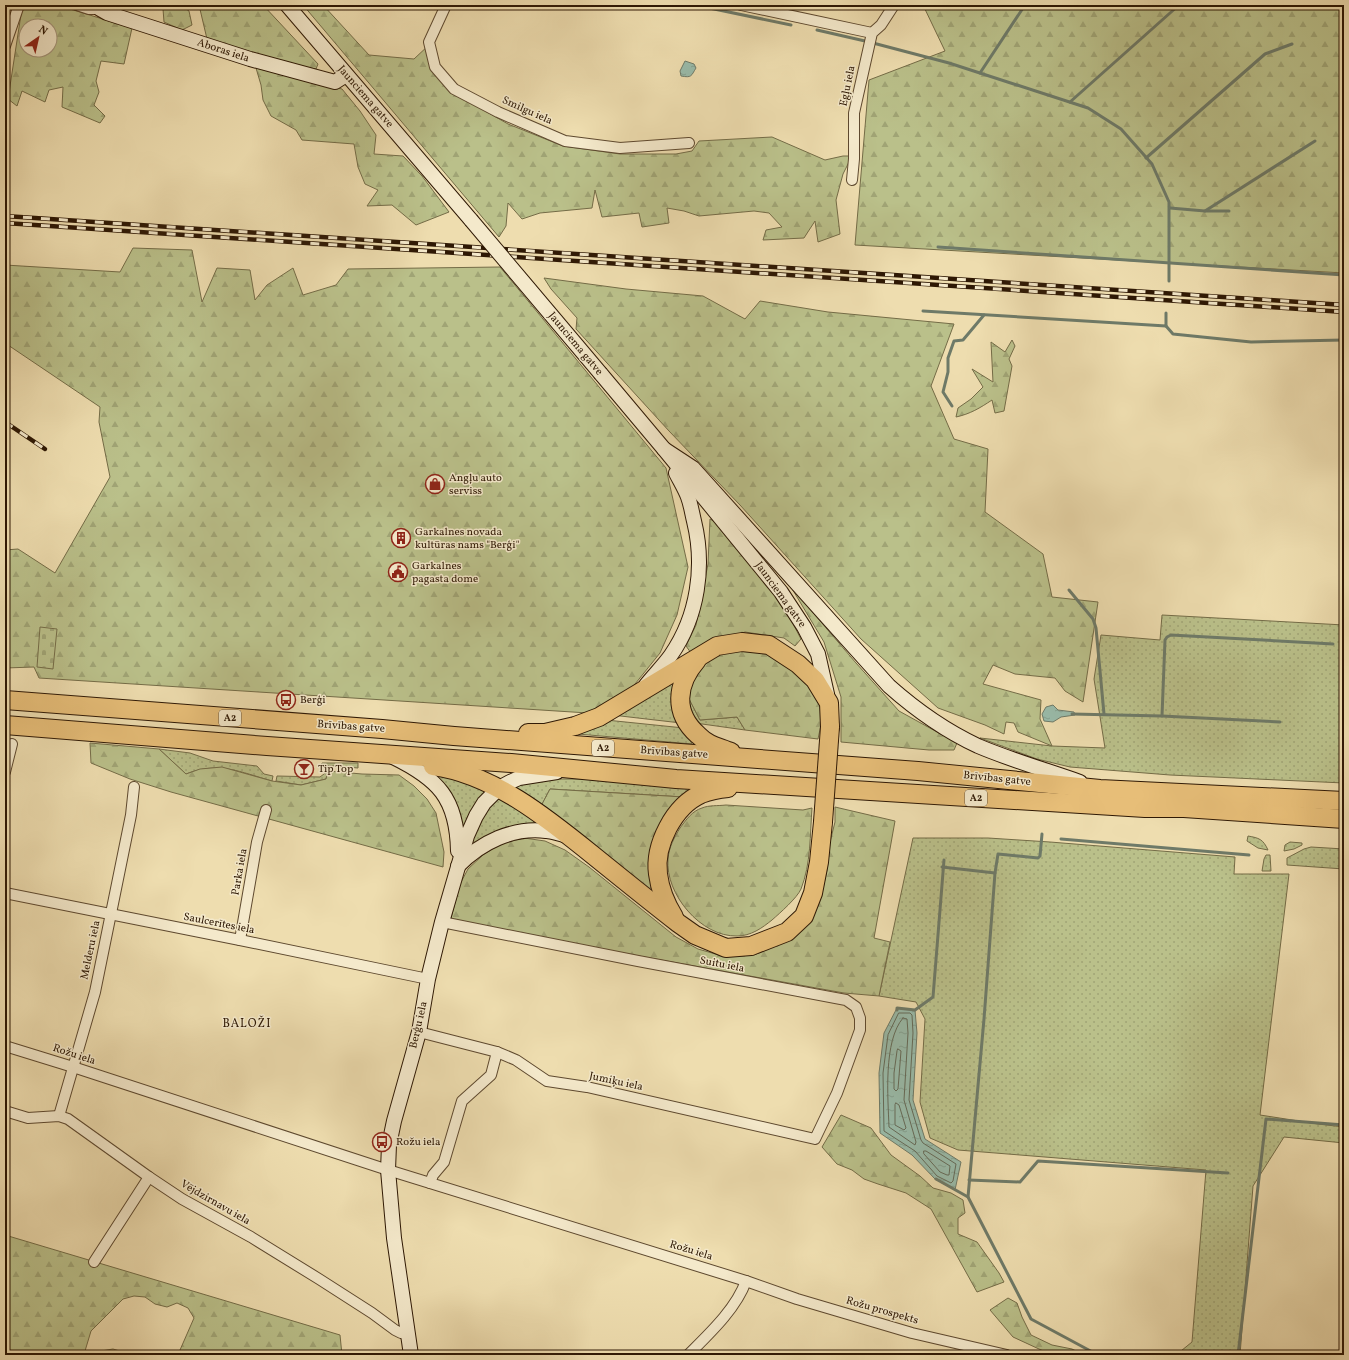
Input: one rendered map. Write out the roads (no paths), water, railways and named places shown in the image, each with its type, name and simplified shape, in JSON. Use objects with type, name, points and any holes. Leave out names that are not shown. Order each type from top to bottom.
[{"type":"highway","points":[[397,759],[444,768],[499,788],[543,816],[695,935],[726,948],[751,946],[787,932],[804,916],[813,893],[819,862],[830,727],[829,703],[815,680],[798,664],[769,645],[742,642],[717,646],[599,717],[575,726],[545,733],[479,731],[454,736]]},
{"type":"highway","points":[[703,654],[690,668],[684,678],[680,692],[682,711],[685,719],[692,729],[709,744],[752,759]]},
{"type":"highway","name":"Brīvības gatve","points":[[5,700],[752,759],[810,762],[1100,789],[1344,801]]},
{"type":"highway","name":"Brīvības gatve","points":[[5,725],[267,746],[397,759],[577,769],[676,779],[1145,808],[1184,808],[1344,819]]},
{"type":"highway","points":[[678,923],[664,901],[657,874],[659,850],[667,827],[680,810],[696,797],[715,789],[731,787],[790,791],[807,788]]},
{"type":"main road","name":"Jaunciema gatve","points":[[287,5],[601,374],[781,592],[804,627],[818,654],[829,703]]},
{"type":"main road","name":"Aboras iela","points":[[98,7],[107,13],[238,56],[335,82],[346,75]]},
{"type":"main road","points":[[639,692],[671,654],[684,631],[693,610],[700,563],[696,532],[688,498],[664,449]]},
{"type":"main road","points":[[664,449],[693,468],[889,686],[904,700],[955,734],[978,745],[1008,758],[1100,789]]},
{"type":"main road","points":[[397,759],[428,777],[443,794],[450,805],[456,820],[458,833],[458,866]]},
{"type":"main road","name":"Berģu iela","points":[[411,1355],[394,1238],[388,1170],[394,1120],[418,1032],[428,978],[442,922],[467,836],[484,803],[499,788],[519,778],[577,769]]},
{"type":"main road","points":[[458,866],[469,855],[478,849],[490,842],[515,832],[528,830],[548,831],[572,838]]},
{"type":"street","points":[[5,46],[19,5]]},
{"type":"street","points":[[77,5],[89,9],[98,7]]},
{"type":"street","name":"Smilgu iela","points":[[446,5],[430,42],[434,67],[454,89],[498,112],[565,141],[620,148],[689,143]]},
{"type":"street","points":[[741,5],[872,33]]},
{"type":"street","name":"Egļu iela","points":[[852,180],[854,158],[854,113],[872,33],[881,25],[894,5]]},
{"type":"street","points":[[5,772],[12,744]]},
{"type":"street","name":"Melderu iela","points":[[59,1116],[95,992],[131,814],[134,787]]},
{"type":"street","name":"Parka iela","points":[[240,940],[257,842],[266,810]]},
{"type":"street","name":"Saulcerītes iela","points":[[5,894],[428,978]]},
{"type":"street","name":"Suitu iela","points":[[442,922],[653,964],[846,1000],[856,1007],[860,1018],[860,1030],[837,1093],[815,1139]]},
{"type":"street","name":"Jumiķu iela","points":[[418,1032],[497,1052],[516,1060],[547,1081],[587,1087],[815,1139]]},
{"type":"street","name":"Rožu iela","points":[[5,1046],[388,1170],[750,1282]]},
{"type":"street","points":[[430,1183],[433,1175],[444,1162],[462,1101],[491,1075],[497,1052]]},
{"type":"street","points":[[5,1111],[28,1118],[59,1116]]},
{"type":"street","name":"Vējdzirnavu iela","points":[[59,1116],[68,1119],[182,1199],[251,1237],[372,1312],[395,1330],[408,1334]]},
{"type":"street","points":[[94,1262],[149,1177]]},
{"type":"street","points":[[688,1355],[737,1301],[750,1282]]},
{"type":"street","name":"Rožu prospekts","points":[[750,1282],[797,1299],[912,1333],[1007,1355]]},
{"type":"water","points":[[685,61],[694,64],[696,68],[692,75],[687,77],[681,76],[680,71]]},
{"type":"water","points":[[1053,705],[1058,710],[1074,712],[1075,715],[1061,717],[1053,722],[1044,721],[1042,714],[1046,707]]},
{"type":"water","points":[[897,1008],[915,1010],[917,1033],[913,1100],[925,1139],[961,1162],[955,1190],[935,1179],[912,1155],[880,1133],[879,1073],[884,1033]]},
{"type":"waterway","points":[[695,5],[791,25]]},
{"type":"waterway","points":[[980,73],[1025,5]]},
{"type":"waterway","points":[[1070,102],[1179,5]]},
{"type":"waterway","points":[[817,30],[865,41]]},
{"type":"waterway","points":[[873,43],[949,63],[1088,108],[1121,129],[1152,164],[1169,202],[1169,281]]},
{"type":"waterway","points":[[1146,158],[1265,54],[1292,44]]},
{"type":"waterway","points":[[1205,211],[1315,141]]},
{"type":"waterway","points":[[1170,208],[1205,211],[1229,211]]},
{"type":"waterway","points":[[938,247],[1344,275]]},
{"type":"waterway","points":[[923,311],[1166,326],[1166,313]]},
{"type":"waterway","points":[[952,406],[943,392],[948,372],[948,358],[954,341],[963,340],[984,315]]},
{"type":"waterway","points":[[1166,326],[1173,334],[1251,342],[1344,340]]},
{"type":"waterway","points":[[1069,590],[1093,619],[1096,628],[1104,714]]},
{"type":"waterway","points":[[1162,716],[1165,640],[1171,635],[1333,644]]},
{"type":"waterway","points":[[1072,714],[1162,716],[1280,722]]},
{"type":"waterway","points":[[968,1197],[995,873],[998,854],[1038,858],[1040,856],[1042,834]]},
{"type":"waterway","points":[[1061,839],[1249,855]]},
{"type":"waterway","points":[[897,1010],[897,1008],[915,1010],[933,997],[944,860]]},
{"type":"waterway","points":[[942,867],[995,873]]},
{"type":"waterway","points":[[1238,1355],[1266,1119],[1344,1125]]},
{"type":"waterway","points":[[969,1180],[1020,1182],[1038,1161],[1228,1173]]},
{"type":"waterway","points":[[936,1179],[968,1197],[1031,1319],[1098,1355]]},
{"type":"railway","points":[[5,216],[1344,305]]},
{"type":"railway","points":[[5,223],[1344,312]]},
{"type":"railway","points":[[5,422],[45,449]]},
{"type":"place","name":"Angļu auto serviss","points":[[435,484]]},
{"type":"place","name":"Garkalnes novada kultūras nams \"Berģi\"","points":[[401,538]]},
{"type":"place","name":"Garkalnes pagasta dome","points":[[398,572]]},
{"type":"place","name":"Berģi","points":[[286,700]]},
{"type":"place","name":"Tip Top","points":[[304,769]]},
{"type":"place","name":"Rožu iela","points":[[382,1142]]},
{"type":"district","name":"BALOŽI","points":[[247,1024]]}]
